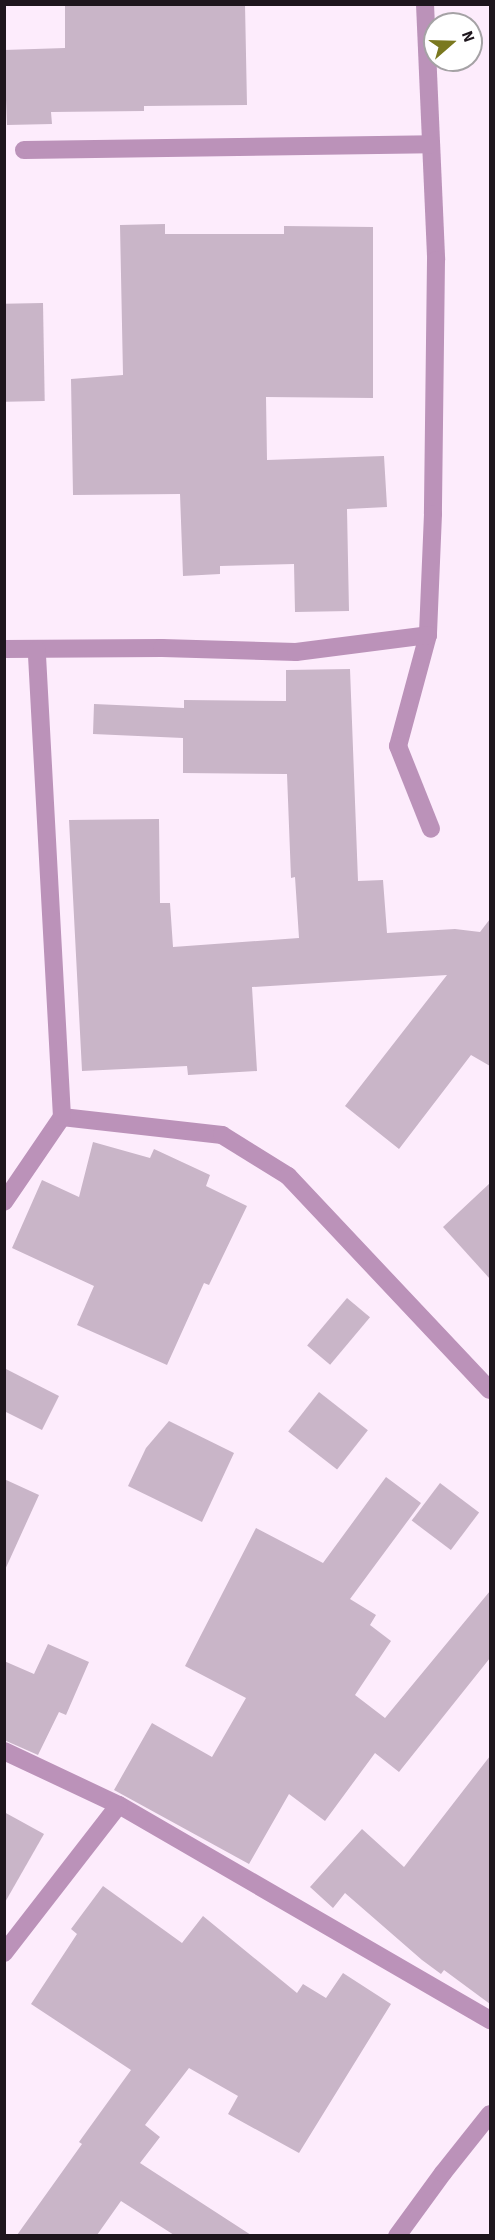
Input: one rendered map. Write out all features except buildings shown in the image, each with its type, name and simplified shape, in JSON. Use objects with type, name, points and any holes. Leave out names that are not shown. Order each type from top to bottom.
[{"type":"street","points":[[425,4],[436,260],[428,635],[398,746],[431,829]]},
{"type":"street","points":[[24,150],[431,144]]},
{"type":"street","points":[[4,649],[162,648],[296,652],[428,635]]},
{"type":"street","points":[[4,1202],[62,1117],[37,650]]},
{"type":"street","points":[[62,1117],[222,1135],[288,1176],[490,1390]]},
{"type":"street","points":[[4,1751],[119,1805],[490,2020]]},
{"type":"street","points":[[4,1953],[119,1805]]},
{"type":"street","points":[[397,2235],[442,2173],[490,2114]]}]
